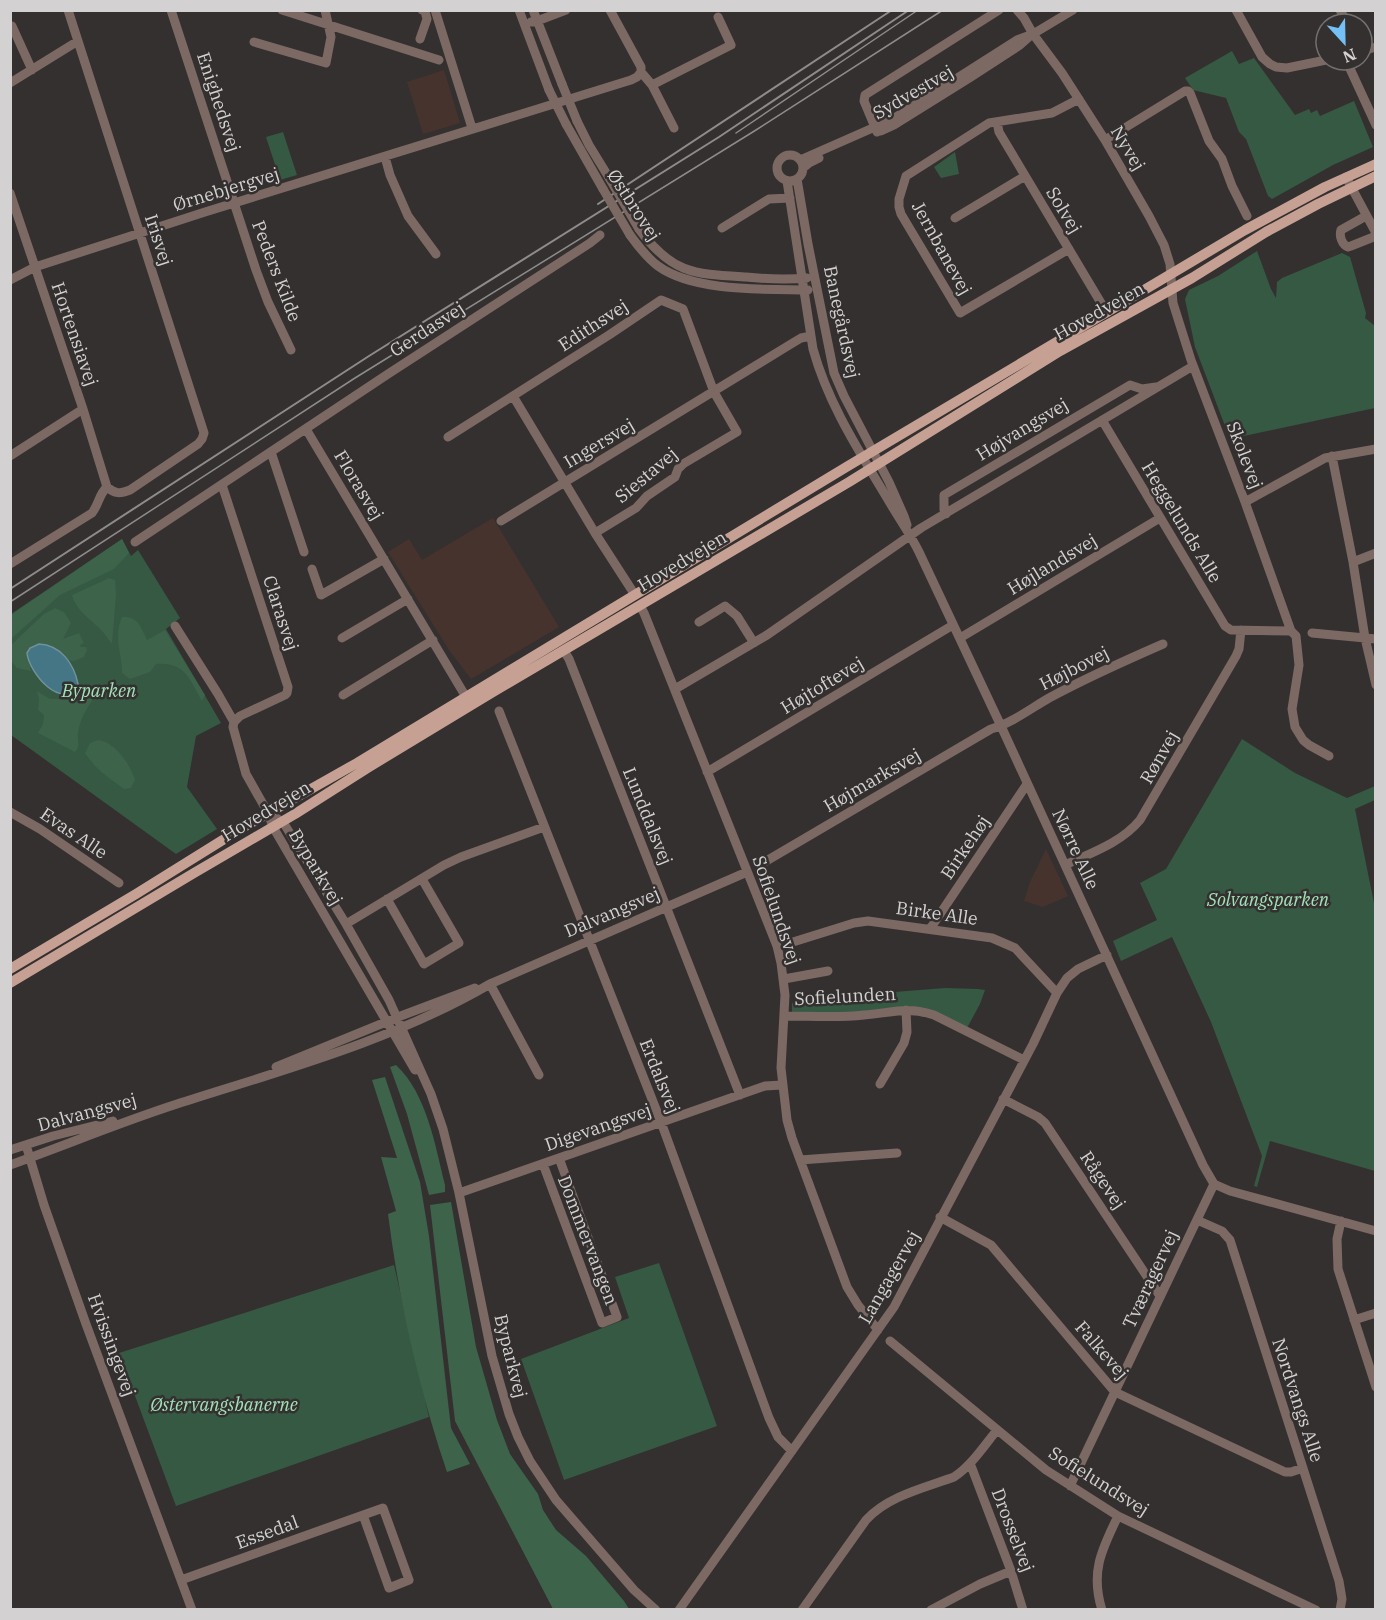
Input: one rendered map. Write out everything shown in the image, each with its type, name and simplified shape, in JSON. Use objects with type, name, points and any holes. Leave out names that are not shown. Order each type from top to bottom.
[{"type":"main road","name":"Hovedvejen","points":[[10,969],[268,813],[348,768],[862,457],[1269,216],[1376,164]]},
{"type":"main road","name":"Hovedvejen","points":[[10,983],[748,540],[869,470],[1060,351],[1172,289],[1266,232],[1376,176]]},
{"type":"main road","points":[[574,645],[633,604],[635,595]]},
{"type":"street","name":"Irisvej","points":[[68,10],[204,430],[202,439],[195,446],[123,493],[113,492],[107,487]]},
{"type":"street","name":"Enighedsvej","points":[[171,10],[234,203]]},
{"type":"street","points":[[282,10],[439,60]]},
{"type":"street","points":[[254,42],[326,63],[331,37],[325,10]]},
{"type":"street","points":[[420,39],[427,20],[422,10]]},
{"type":"street","points":[[435,10],[472,128]]},
{"type":"street","name":"Østbrovej","points":[[519,10],[549,90],[566,124],[630,235],[644,253],[658,266],[693,282],[726,287],[818,290]]},
{"type":"street","points":[[523,22],[535,14],[566,10]]},
{"type":"street","points":[[610,10],[641,67],[641,72],[652,85],[674,128]]},
{"type":"street","points":[[876,130],[864,101],[865,95],[999,10]]},
{"type":"street","name":"Nyvej","points":[[1017,10],[1105,140],[1156,230],[1167,252],[1172,274],[1172,289]]},
{"type":"street","name":"Sydvestvej","points":[[802,164],[811,162],[904,119],[1073,10]]},
{"type":"street","points":[[1236,10],[1262,57],[1270,64],[1287,68],[1314,62]]},
{"type":"street","name":"Østbrovej","points":[[535,14],[577,121],[589,145],[639,230],[663,257],[693,272],[712,275],[766,279],[815,276]]},
{"type":"street","points":[[652,85],[731,45],[718,17]]},
{"type":"street","points":[[12,26],[32,70]]},
{"type":"street","points":[[10,83],[78,41]]},
{"type":"street","name":"Ørnebjergvej","points":[[10,280],[35,267],[472,128],[631,80],[641,72]]},
{"type":"street","points":[[1352,72],[1376,125]]},
{"type":"street","points":[[1105,140],[1188,91],[1209,141],[1222,159],[1247,216]]},
{"type":"street","name":"Jernbanevej","points":[[1069,249],[960,313],[898,207],[906,176],[989,123],[1056,112],[1079,99]]},
{"type":"street","name":"Solvej","points":[[997,122],[999,132],[1107,313]]},
{"type":"street","points":[[795,155],[802,164],[802,174],[797,179],[786,181],[781,178],[777,168],[780,159],[795,155]]},
{"type":"street","points":[[385,157],[390,175],[408,216],[436,254]]},
{"type":"street","points":[[955,218],[1025,176]]},
{"type":"street","points":[[1346,177],[1376,235],[1348,247],[1343,244],[1341,231],[1366,216]]},
{"type":"street","name":"Banegårdsvej","points":[[797,179],[834,373],[843,396],[880,463]]},
{"type":"street","name":"Banegårdsvej","points":[[786,181],[811,336],[820,372],[862,457]]},
{"type":"street","name":"Hortensiavej","points":[[10,193],[107,487]]},
{"type":"street","points":[[722,228],[769,199],[790,198]]},
{"type":"street","name":"Peders Kilde","points":[[234,203],[268,302],[291,350]]},
{"type":"street","name":"Gerdasvej","points":[[135,542],[600,235]]},
{"type":"street","name":"Skolevej","points":[[1172,289],[1175,309],[1193,366],[1291,631],[1296,636],[1299,666],[1292,709],[1295,727],[1303,740],[1329,756]]},
{"type":"street","name":"Edithsvej","points":[[448,437],[661,300],[682,309],[714,392]]},
{"type":"street","points":[[714,392],[797,340],[811,336]]},
{"type":"street","name":"Højvangsvej","points":[[675,689],[754,643],[909,532],[946,514],[1193,366]]},
{"type":"street","name":"Højvangsvej","points":[[946,514],[944,495],[1130,385],[1145,389],[1158,386]]},
{"type":"street","points":[[1131,403],[1137,395],[1134,386]]},
{"type":"street","name":"Ingersvej","points":[[501,521],[714,392]]},
{"type":"street","name":"Siestavej","points":[[596,533],[636,508],[647,496],[673,479],[680,466],[736,432],[714,392]]},
{"type":"street","points":[[513,396],[635,595]]},
{"type":"street","points":[[12,452],[83,409]]},
{"type":"street","name":"Heggelunds Alle","points":[[1102,420],[1222,622],[1231,630],[1241,630]]},
{"type":"street","name":"Florasvej","points":[[306,429],[466,697]]},
{"type":"street","points":[[1245,502],[1332,456],[1376,449]]},
{"type":"street","points":[[271,452],[304,552]]},
{"type":"street","points":[[1332,456],[1370,639],[1376,685]]},
{"type":"street","name":"Nørre Alle","points":[[862,457],[909,532]]},
{"type":"street","name":"Nørre Alle","points":[[880,463],[909,532],[1203,1165],[1214,1184]]},
{"type":"street","name":"Clarasvej","points":[[222,485],[288,687],[288,693],[285,695],[240,716],[234,722]]},
{"type":"street","points":[[10,564],[92,513],[98,504],[101,492],[107,487]]},
{"type":"street","name":"Højlandsvej","points":[[960,638],[1160,518]]},
{"type":"street","points":[[1353,562],[1376,553]]},
{"type":"street","points":[[312,569],[321,595],[384,559]]},
{"type":"street","points":[[342,638],[408,599]]},
{"type":"street","name":"Sofielundsvej","points":[[640,606],[777,946],[784,979],[785,1016],[781,1068],[789,1129],[847,1287],[878,1330]]},
{"type":"street","points":[[699,622],[725,606],[737,616],[754,643]]},
{"type":"street","name":"Højtoftevej","points":[[707,772],[953,625]]},
{"type":"street","name":"Byparkvej","points":[[175,626],[219,694],[234,722],[233,730],[246,774],[268,813],[278,824],[346,924],[398,1017],[431,1094],[443,1129],[459,1193],[492,1356],[518,1437],[530,1461],[556,1500],[634,1590],[656,1610]]},
{"type":"street","points":[[1241,630],[1291,631]]},
{"type":"street","name":"Rønvej","points":[[1065,865],[1133,830],[1236,656],[1241,630]]},
{"type":"street","points":[[1312,633],[1370,639]]},
{"type":"street","points":[[343,695],[433,640]]},
{"type":"street","name":"Højbovej","points":[[1001,726],[1102,671],[1163,644]]},
{"type":"street","name":"Lunddalsvej","points":[[564,651],[740,1095]]},
{"type":"street","name":"Erdalsvej","points":[[499,711],[661,1122],[769,1418],[778,1437],[792,1451]]},
{"type":"street","name":"Højmarksvej","points":[[760,864],[991,729],[1001,726]]},
{"type":"street","name":"Birkehøj","points":[[930,929],[1027,784]]},
{"type":"street","name":"Evas Alle","points":[[10,812],[40,829],[118,883]]},
{"type":"street","name":"Byparkvej","points":[[278,824],[386,1022],[431,1094]]},
{"type":"street","points":[[346,924],[461,857],[544,827]]},
{"type":"street","name":"Dalvangsvej","points":[[10,1165],[156,1110],[321,1059],[392,1031],[459,1002],[490,984],[588,940],[747,872]]},
{"type":"street","points":[[387,899],[424,964],[459,943],[422,879]]},
{"type":"street","name":"Birke Alle","points":[[793,942],[868,921],[992,938],[1016,948],[1057,993]]},
{"type":"street","name":"Langagervej","points":[[679,1610],[878,1330],[905,1287],[1057,993],[1067,978],[1078,969],[1107,955]]},
{"type":"street","points":[[784,979],[828,971]]},
{"type":"street","points":[[490,984],[539,1075]]},
{"type":"street","name":"Dalvangsvej","points":[[238,1084],[398,1017],[490,984]]},
{"type":"street","name":"Sofielunden","points":[[880,1084],[904,1043],[907,1032],[906,1010]]},
{"type":"street","name":"Sofielunden","points":[[785,1016],[863,1016],[906,1010],[921,1011],[934,1015],[1024,1060]]},
{"type":"street","name":"Digevangsvej","points":[[459,1193],[768,1085],[782,1085]]},
{"type":"street","name":"Rågevej","points":[[1004,1099],[1045,1123],[1160,1296]]},
{"type":"street","name":"Dalvangsvej","points":[[10,1150],[53,1136],[156,1110]]},
{"type":"street","name":"Dalvangsvej","points":[[26,1145],[30,1158]]},
{"type":"street","points":[[800,1160],[897,1153]]},
{"type":"street","name":"Hvissingevej","points":[[30,1158],[86,1324],[192,1610]]},
{"type":"street","name":"Dommervangen","points":[[543,1164],[602,1323],[617,1317],[559,1158]]},
{"type":"street","points":[[1214,1184],[1230,1191],[1376,1231]]},
{"type":"street","name":"Tværagervej","points":[[1070,1486],[1214,1184]]},
{"type":"street","name":"Falkevej","points":[[940,1217],[991,1245],[1115,1392],[1285,1472],[1303,1468]]},
{"type":"street","name":"Nordvangs Alle","points":[[1197,1220],[1222,1232],[1230,1240],[1342,1589],[1340,1610]]},
{"type":"street","points":[[1341,1221],[1337,1239],[1337,1265],[1376,1387]]},
{"type":"street","points":[[1354,1320],[1376,1313]]},
{"type":"street","name":"Sofielundsvej","points":[[890,1341],[1046,1470],[1070,1486],[1118,1516],[1316,1610]]},
{"type":"street","points":[[802,1610],[873,1512],[891,1501],[954,1477],[970,1463],[997,1430]]},
{"type":"street","name":"Drosselvej","points":[[970,1463],[1011,1571],[1023,1610]]},
{"type":"street","name":"Essedal","points":[[181,1580],[363,1515],[383,1508],[409,1580],[389,1588],[363,1515]]},
{"type":"street","points":[[1102,1610],[1097,1589],[1097,1568],[1103,1546],[1118,1516]]},
{"type":"street","points":[[931,1610],[980,1584],[1011,1571]]},
{"type":"street","name":"Byparkvej","points":[[634,1590],[646,1610]]},
{"type":"shaded area","points":[[444,70],[460,123],[423,134],[407,82]]},
{"type":"shaded area","points":[[493,518],[559,627],[471,679],[449,650],[388,552],[409,539],[422,560]]},
{"type":"shaded area","points":[[1046,849],[1068,896],[1043,907],[1024,901],[1030,882]]},
{"type":"green space","points":[[1232,51],[1239,64],[1254,58],[1295,115],[1309,109],[1311,113],[1317,110],[1320,116],[1354,101],[1373,147],[1333,165],[1272,199],[1268,196],[1246,139],[1239,132],[1226,98],[1193,90],[1185,78]]},
{"type":"green space","points":[[283,132],[297,175],[280,180],[266,137]]},
{"type":"green space","points":[[955,152],[959,174],[941,178],[934,167]]},
{"type":"green space","points":[[1257,251],[1276,298],[1277,282],[1282,278],[1342,253],[1350,257],[1366,313],[1365,318],[1375,326],[1375,408],[1230,439],[1195,347],[1185,299],[1189,290],[1218,276]]},
{"type":"green space","name":"Byparken","points":[[122,539],[131,556],[138,550],[180,618],[166,629],[221,723],[196,736],[187,787],[217,829],[176,854],[11,735],[11,614]]},
{"type":"green space","points":[[122,539],[129,553],[114,569],[60,595],[11,639],[11,615]]},
{"type":"green space","points":[[109,578],[115,580],[116,595],[112,644],[80,610],[72,595]]},
{"type":"green space","points":[[55,608],[64,612],[71,623],[63,639],[79,633],[84,643],[80,645],[86,647],[87,650],[84,657],[74,661],[68,660],[56,648],[43,644],[27,653],[31,671],[17,668],[11,661],[11,645],[44,614]]},
{"type":"green space","points":[[122,617],[135,620],[147,640],[165,630],[205,695],[202,701],[190,679],[174,666],[156,664],[150,672],[130,679],[122,673],[118,631]]},
{"type":"green space","points":[[37,691],[50,699],[93,699],[80,723],[75,752],[38,733],[43,724],[44,715],[38,710]]},
{"type":"green space","name":"Solvangsparken","points":[[1242,739],[1295,773],[1347,798],[1375,786],[1375,800],[1355,809],[1375,908],[1375,1171],[1270,1141],[1257,1187],[1254,1186],[1262,1156],[1211,1022],[1172,937],[1121,961],[1113,941],[1157,920],[1140,883],[1166,869]]},
{"type":"green space","points":[[98,740],[116,749],[126,761],[135,780],[131,788],[124,789],[108,777],[93,764],[85,753],[90,743]]},
{"type":"green space","points":[[945,988],[985,990],[967,1028],[934,1012],[792,1012],[792,1003],[856,992],[856,995]]},
{"type":"green space","points":[[396,1065],[407,1077],[422,1105],[433,1137],[445,1192],[429,1195],[407,1114],[390,1067]]},
{"type":"green space","points":[[385,1077],[420,1182],[429,1236],[451,1428],[470,1464],[447,1472],[411,1345],[398,1280],[388,1214],[396,1211],[381,1157],[397,1158],[372,1080]]},
{"type":"green space","points":[[451,1202],[476,1347],[497,1420],[510,1454],[538,1494],[543,1510],[556,1530],[586,1556],[629,1609],[553,1609],[455,1421],[430,1205]]},
{"type":"green space","points":[[659,1263],[717,1426],[564,1480],[521,1359],[629,1318],[615,1277]]},
{"type":"green space","name":"Østervangsbanerne","points":[[394,1265],[429,1417],[176,1506],[119,1353]]},
{"type":"water","points":[[39,644],[54,648],[70,663],[78,684],[71,692],[64,694],[55,692],[40,679],[34,670],[27,653],[30,648]]},
{"type":"tram line","points":[[736,133],[918,10]]},
{"type":"tram line","points":[[10,602],[355,378],[756,130],[943,10]]},
{"type":"railway","points":[[598,204],[892,10]]},
{"type":"railway","points":[[10,589],[369,356],[719,137],[909,10]]}]
